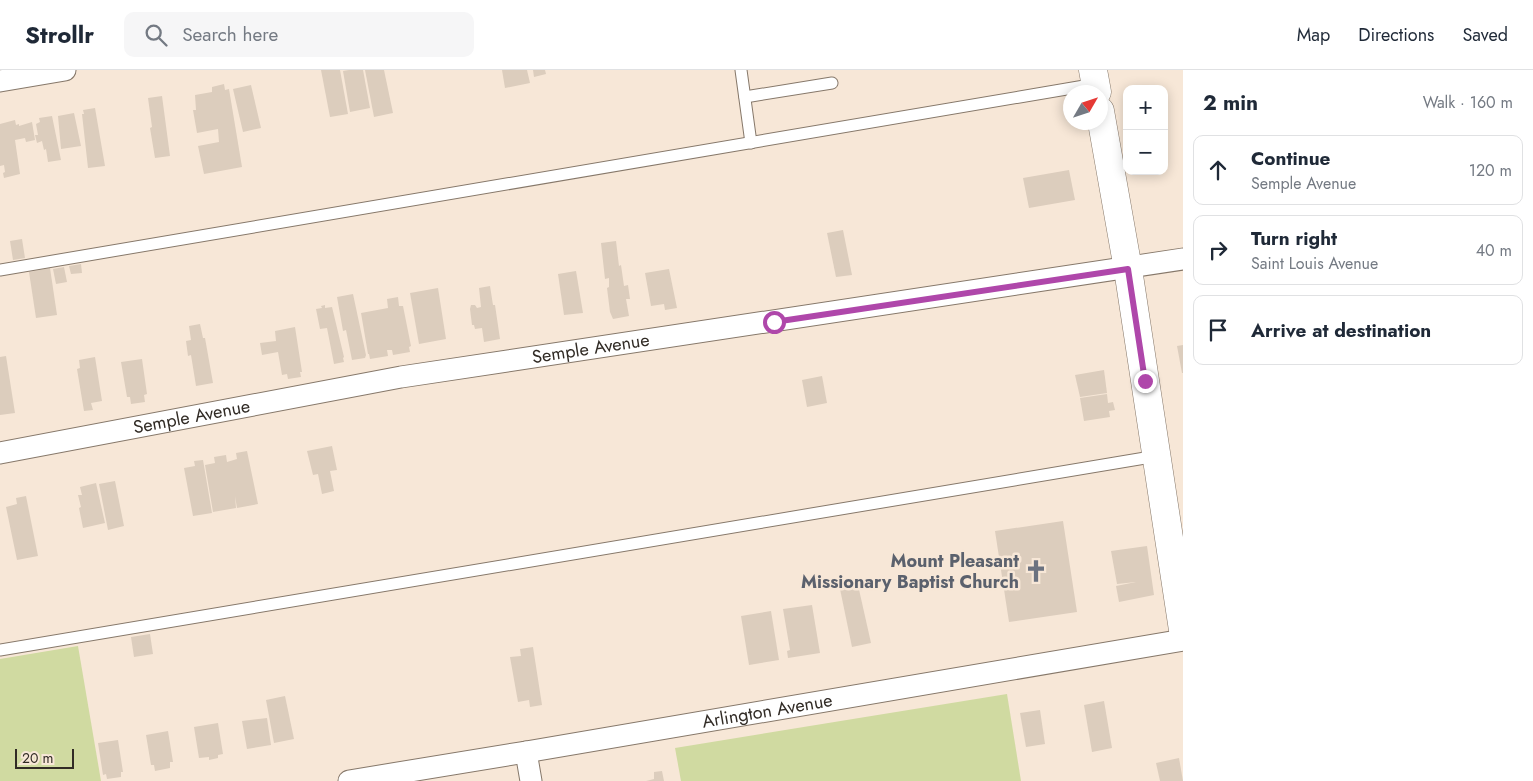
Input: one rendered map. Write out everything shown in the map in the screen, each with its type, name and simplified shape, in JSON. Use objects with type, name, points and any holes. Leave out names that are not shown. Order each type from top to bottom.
[{"type":"street","points":[[0,81],[65,70]]},
{"type":"street","points":[[1103,130],[1128,269],[1183,630]]},
{"type":"street","name":"Semple Avenue","points":[[0,453],[401,378],[1128,269],[1183,259]]},
{"type":"street","name":"Arlington Avenue","points":[[349,781],[1183,640]]},
{"type":"street","points":[[526,752],[531,781]]},
{"type":"lane","points":[[741,70],[751,143]]},
{"type":"lane","points":[[0,270],[751,143],[1095,82]]},
{"type":"lane","points":[[745,97],[832,83]]},
{"type":"lane","points":[[0,650],[1156,456]]},
{"type":"green space","points":[[78,646],[101,781],[0,781],[0,659]]},
{"type":"green space","points":[[1007,694],[1021,781],[681,781],[675,748]]},
{"type":"building","points":[[321,70],[340,70],[348,114],[330,117]]},
{"type":"building","points":[[363,70],[370,108],[350,112],[343,71]]},
{"type":"building","points":[[365,70],[384,70],[393,113],[374,117]]},
{"type":"building","points":[[502,70],[527,70],[530,83],[505,88]]},
{"type":"building","points":[[533,70],[545,70],[546,74],[534,77]]},
{"type":"building","points":[[224,84],[225,90],[229,89],[242,167],[204,174],[198,146],[219,142],[218,129],[197,133],[193,110],[196,110],[195,95],[212,92],[212,87]]},
{"type":"building","points":[[251,85],[261,128],[243,132],[233,89]]},
{"type":"building","points":[[162,96],[170,156],[155,158],[148,98]]},
{"type":"building","points":[[95,108],[105,166],[88,168],[82,114],[84,114],[83,110]]},
{"type":"building","points":[[74,113],[81,146],[61,149],[58,116]]},
{"type":"building","points":[[52,116],[61,160],[48,162],[46,149],[44,150],[42,141],[37,143],[35,135],[38,135],[36,124],[40,122],[39,118]]},
{"type":"building","points":[[15,120],[16,125],[19,124],[19,126],[32,122],[35,140],[26,142],[25,138],[15,140],[20,174],[4,178],[4,165],[0,166],[0,124]]},
{"type":"building","points":[[1069,170],[1075,200],[1029,208],[1023,178]]},
{"type":"building","points":[[843,230],[852,275],[836,277],[827,233]]},
{"type":"building","points":[[22,239],[25,258],[13,260],[10,241]]},
{"type":"building","points":[[616,241],[619,266],[621,265],[624,286],[628,285],[630,299],[626,299],[629,316],[613,319],[610,312],[607,288],[609,287],[609,278],[605,279],[601,243]]},
{"type":"building","points":[[81,264],[82,273],[71,274],[69,266]]},
{"type":"building","points":[[64,267],[67,282],[56,284],[53,269]]},
{"type":"building","points":[[50,268],[57,315],[36,318],[29,272]]},
{"type":"building","points":[[669,269],[677,308],[665,310],[664,304],[651,306],[645,273]]},
{"type":"building","points":[[576,271],[583,313],[564,315],[558,274]]},
{"type":"building","points":[[490,286],[500,339],[484,342],[482,328],[475,329],[474,325],[472,325],[470,309],[471,305],[475,305],[477,308],[481,307],[479,288]]},
{"type":"building","points":[[438,288],[446,339],[419,344],[410,293]]},
{"type":"building","points":[[353,294],[366,355],[365,358],[352,360],[346,330],[343,331],[337,297]]},
{"type":"building","points":[[398,297],[399,306],[403,306],[411,346],[409,347],[410,352],[393,355],[392,350],[387,350],[388,356],[370,359],[361,313],[388,308],[387,299]]},
{"type":"building","points":[[325,305],[325,308],[332,307],[344,362],[334,364],[327,328],[320,329],[316,309],[322,308],[321,306]]},
{"type":"building","points":[[200,324],[203,338],[205,338],[213,383],[196,386],[191,355],[188,356],[186,341],[191,340],[189,326]]},
{"type":"building","points":[[295,327],[302,372],[300,372],[301,377],[288,379],[287,374],[282,375],[278,352],[262,355],[260,343],[276,341],[275,331]]},
{"type":"building","points":[[1183,345],[1183,373],[1182,373],[1177,346]]},
{"type":"building","points":[[6,356],[15,413],[0,415],[0,357]]},
{"type":"building","points":[[95,357],[102,401],[91,403],[93,410],[84,411],[77,369],[80,368],[79,360]]},
{"type":"building","points":[[142,359],[147,394],[144,395],[145,402],[131,404],[130,397],[127,397],[121,362]]},
{"type":"building","points":[[1104,370],[1107,393],[1080,397],[1075,375]]},
{"type":"building","points":[[822,376],[827,403],[807,407],[802,380]]},
{"type":"building","points":[[1107,394],[1108,403],[1113,402],[1115,410],[1109,411],[1110,417],[1084,421],[1080,398]]},
{"type":"building","points":[[332,446],[337,470],[330,471],[334,491],[322,494],[318,474],[313,475],[307,451]]},
{"type":"building","points":[[247,451],[258,504],[237,508],[235,496],[236,508],[213,512],[205,465],[215,463],[214,457],[226,455],[227,462],[237,459],[236,453]]},
{"type":"building","points":[[203,460],[212,513],[193,516],[184,468],[195,466],[194,461]]},
{"type":"building","points":[[115,481],[124,526],[108,530],[99,484]]},
{"type":"building","points":[[96,483],[105,523],[83,528],[78,495],[82,495],[80,487]]},
{"type":"building","points":[[26,496],[38,556],[17,560],[6,507],[17,504],[16,498]]},
{"type":"building","name":"Mount Pleasant Missionary Baptist Church","points":[[1063,521],[1077,612],[1009,622],[995,531]]},
{"type":"building","points":[[1147,546],[1154,595],[1119,602],[1116,586],[1136,582],[1117,584],[1111,551]]},
{"type":"building","points":[[858,585],[871,643],[852,647],[840,589]]},
{"type":"building","points":[[812,605],[820,653],[788,658],[787,651],[790,650],[783,609]]},
{"type":"building","points":[[771,611],[779,660],[749,665],[741,616]]},
{"type":"building","points":[[150,634],[153,654],[134,657],[131,637]]},
{"type":"building","points":[[533,647],[542,705],[530,707],[529,700],[518,702],[510,657],[521,656],[520,649]]},
{"type":"building","points":[[285,696],[294,739],[274,743],[266,700]]},
{"type":"building","points":[[1104,701],[1112,748],[1092,752],[1084,705]]},
{"type":"building","points":[[1040,710],[1045,744],[1026,747],[1020,713]]},
{"type":"building","points":[[267,718],[271,745],[247,749],[242,721]]},
{"type":"building","points":[[218,723],[223,754],[218,755],[218,758],[209,760],[209,757],[199,758],[194,727]]},
{"type":"building","points":[[168,731],[173,762],[170,762],[170,768],[155,771],[154,765],[151,765],[146,735]]},
{"type":"building","points":[[118,740],[123,772],[121,772],[121,777],[107,779],[106,774],[103,775],[98,743]]},
{"type":"building","points":[[1179,758],[1183,781],[1160,781],[1156,763]]},
{"type":"building","points":[[662,771],[664,781],[646,781],[654,779],[654,772]]},
{"type":"place","name":"Mount Pleasant Missionary Baptist Church","points":[[1036,571]]},
{"type":"route","points":[[774,322],[1128,269],[1145,381]]}]
